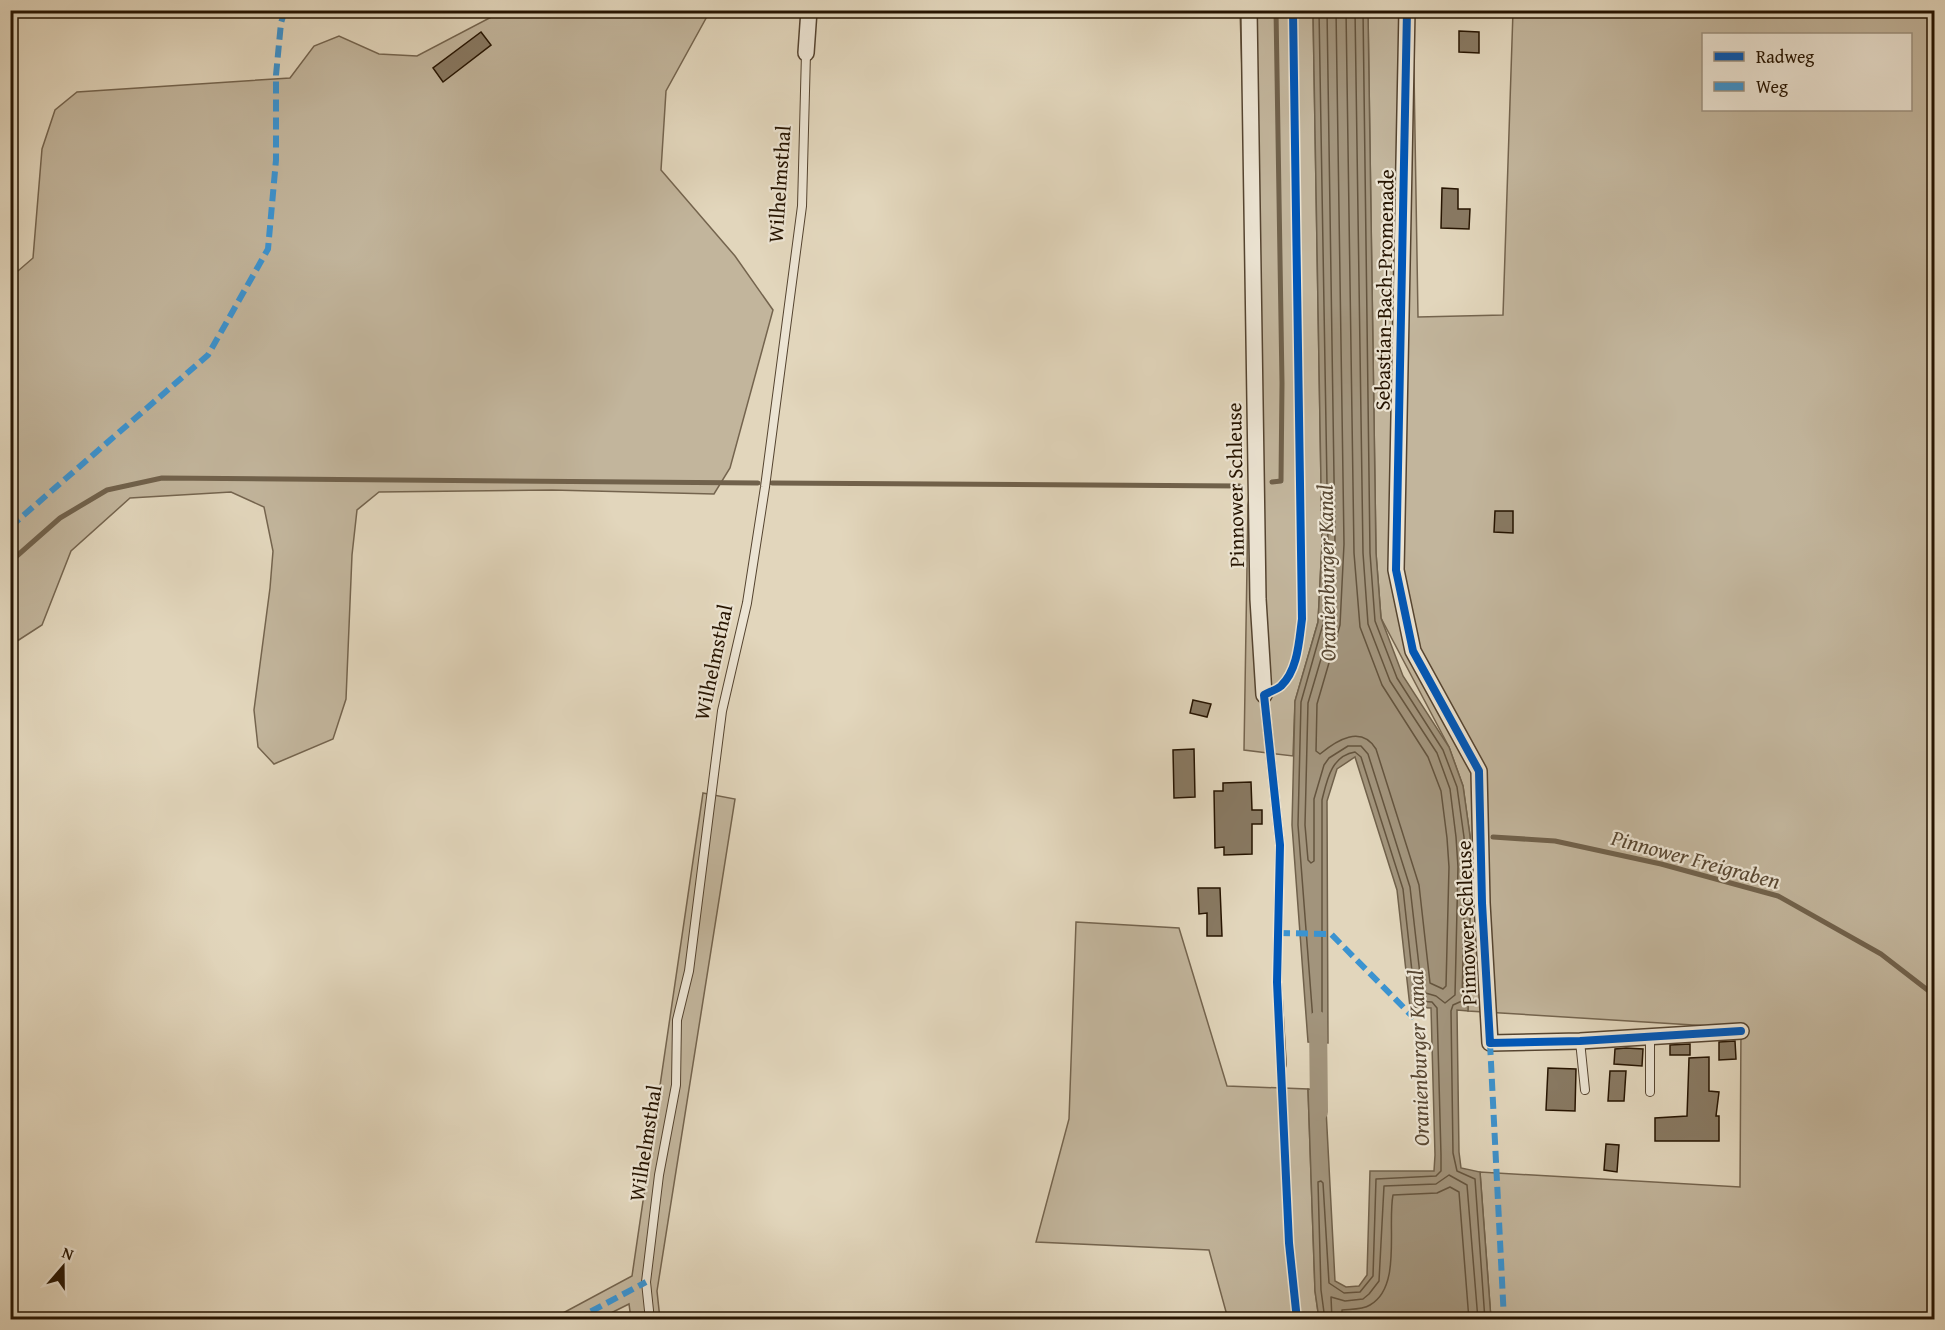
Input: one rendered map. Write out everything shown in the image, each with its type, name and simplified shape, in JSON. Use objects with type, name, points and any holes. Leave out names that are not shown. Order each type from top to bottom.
[{"type":"street","name":"Wilhelmsthal","points":[[806,53],[809,10]]},
{"type":"street","name":"Pinnower Schleuse","points":[[1249,10],[1258,599],[1264,695]]},
{"type":"street","name":"Sebastian-Bach-Promenade","points":[[1396,570],[1407,10]]},
{"type":"street","name":"Pinnower Schleuse","points":[[1396,570],[1413,651],[1479,771],[1482,903],[1490,1042],[1580,1041],[1741,1031]]},
{"type":"lane","name":"Wilhelmsthal","points":[[650,1320],[646,1282],[659,1175],[676,1085],[677,1020],[689,971],[722,711],[747,603],[765,487],[802,206],[806,53]]},
{"type":"lane","name":"Pinnower Schleuse","points":[[1264,695],[1280,845],[1277,982],[1282,1065]]},
{"type":"lane","points":[[1650,1036],[1650,1092]]},
{"type":"lane","points":[[1580,1041],[1585,1090]]},
{"type":"shaded area","points":[[566,10],[710,11],[666,91],[661,170],[735,256],[773,310],[730,468],[714,494],[552,490],[379,492],[357,510],[352,555],[346,699],[333,739],[274,764],[258,747],[254,710],[273,551],[264,507],[231,492],[130,498],[71,551],[42,625],[11,645],[11,277],[33,258],[42,149],[55,110],[77,92],[290,78],[314,46],[339,36],[379,54],[417,56],[497,14],[533,17]]},
{"type":"shaded area","points":[[1240,11],[1313,11],[1322,543],[1318,622],[1295,701],[1293,756],[1244,750],[1248,505],[1255,464]]},
{"type":"shaded area","points":[[1368,11],[1413,11],[1418,317],[1503,315],[1513,11],[1934,11],[1934,1319],[1491,1319],[1480,1172],[1740,1187],[1741,1028],[1468,1011],[1471,867],[1470,836],[1463,786],[1449,747],[1381,618],[1376,553]]},
{"type":"shaded area","points":[[703,793],[735,799],[657,1291],[660,1319],[631,1319],[629,1304],[599,1319],[550,1320],[632,1276]]},
{"type":"shaded area","points":[[1076,922],[1179,928],[1227,1086],[1308,1089],[1315,1291],[1319,1319],[1228,1319],[1209,1250],[1036,1242],[1069,1119]]},
{"type":"water","name":"Oranienburger Kanal","points":[[1313,11],[1368,11],[1376,553],[1381,618],[1403,676],[1449,747],[1463,786],[1470,836],[1471,867],[1468,1011],[1457,1010],[1459,1152],[1461,1168],[1480,1172],[1491,1319],[1319,1319],[1315,1291],[1308,1089],[1325,1090],[1335,1281],[1346,1287],[1359,1286],[1367,1275],[1370,1171],[1434,1171],[1435,1155],[1431,1008],[1410,1007],[1397,890],[1355,757],[1337,769],[1327,801],[1328,1043],[1308,1042],[1292,825],[1295,701],[1318,622],[1322,543]]},
{"type":"building","points":[[1459,31],[1479,32],[1479,53],[1459,52]]},
{"type":"building","points":[[481,32],[491,45],[443,82],[433,68]]},
{"type":"building","points":[[1442,188],[1458,189],[1458,209],[1470,209],[1469,229],[1441,228]]},
{"type":"building","points":[[1495,511],[1513,511],[1513,533],[1494,532]]},
{"type":"building","points":[[1193,700],[1211,704],[1207,717],[1190,713]]},
{"type":"building","points":[[1194,749],[1195,797],[1174,798],[1173,750]]},
{"type":"building","points":[[1251,782],[1252,810],[1262,810],[1262,824],[1252,824],[1252,854],[1224,855],[1224,847],[1215,848],[1214,791],[1223,791],[1223,783]]},
{"type":"building","points":[[1198,888],[1220,888],[1222,936],[1207,936],[1207,913],[1199,914]]},
{"type":"building","points":[[1735,1041],[1736,1059],[1719,1060],[1719,1042]]},
{"type":"building","points":[[1690,1044],[1690,1055],[1670,1055],[1670,1045]]},
{"type":"building","points":[[1615,1049],[1643,1049],[1642,1066],[1614,1064]]},
{"type":"building","points":[[1709,1057],[1709,1091],[1719,1092],[1716,1116],[1719,1116],[1719,1141],[1655,1141],[1655,1118],[1687,1116],[1689,1058]]},
{"type":"building","points":[[1548,1068],[1576,1069],[1575,1111],[1546,1110]]},
{"type":"building","points":[[1610,1071],[1626,1071],[1624,1101],[1608,1101]]},
{"type":"building","points":[[1606,1144],[1619,1145],[1617,1172],[1604,1170]]},
{"type":"waterway","points":[[1272,482],[1281,481],[1282,383],[1276,10]]},
{"type":"waterway","points":[[10,562],[60,518],[107,490],[162,478],[758,483]]},
{"type":"waterway","points":[[772,483],[1240,486]]},
{"type":"waterway","name":"Pinnower Freigraben","points":[[1493,837],[1555,841],[1661,864],[1778,896],[1881,954],[1934,995]]},
{"type":"waterway","points":[[1318,1020],[1319,1112]]},
{"type":"marked path","points":[[10,527],[208,355],[268,249],[276,160],[276,75],[281,23],[285,10]]},
{"type":"marked path","points":[[1278,933],[1331,934],[1414,1018]]},
{"type":"marked path","points":[[1490,1043],[1504,1320]]},
{"type":"marked path","points":[[575,1320],[646,1282]]},
{"type":"cycle path","points":[[1293,10],[1302,619],[1297,655],[1291,672],[1281,686],[1264,695],[1280,845],[1277,982],[1289,1243],[1297,1320]]},
{"type":"cycle path","points":[[1407,10],[1396,570],[1413,651],[1479,771],[1482,903],[1490,1043],[1580,1041],[1741,1031]]}]
